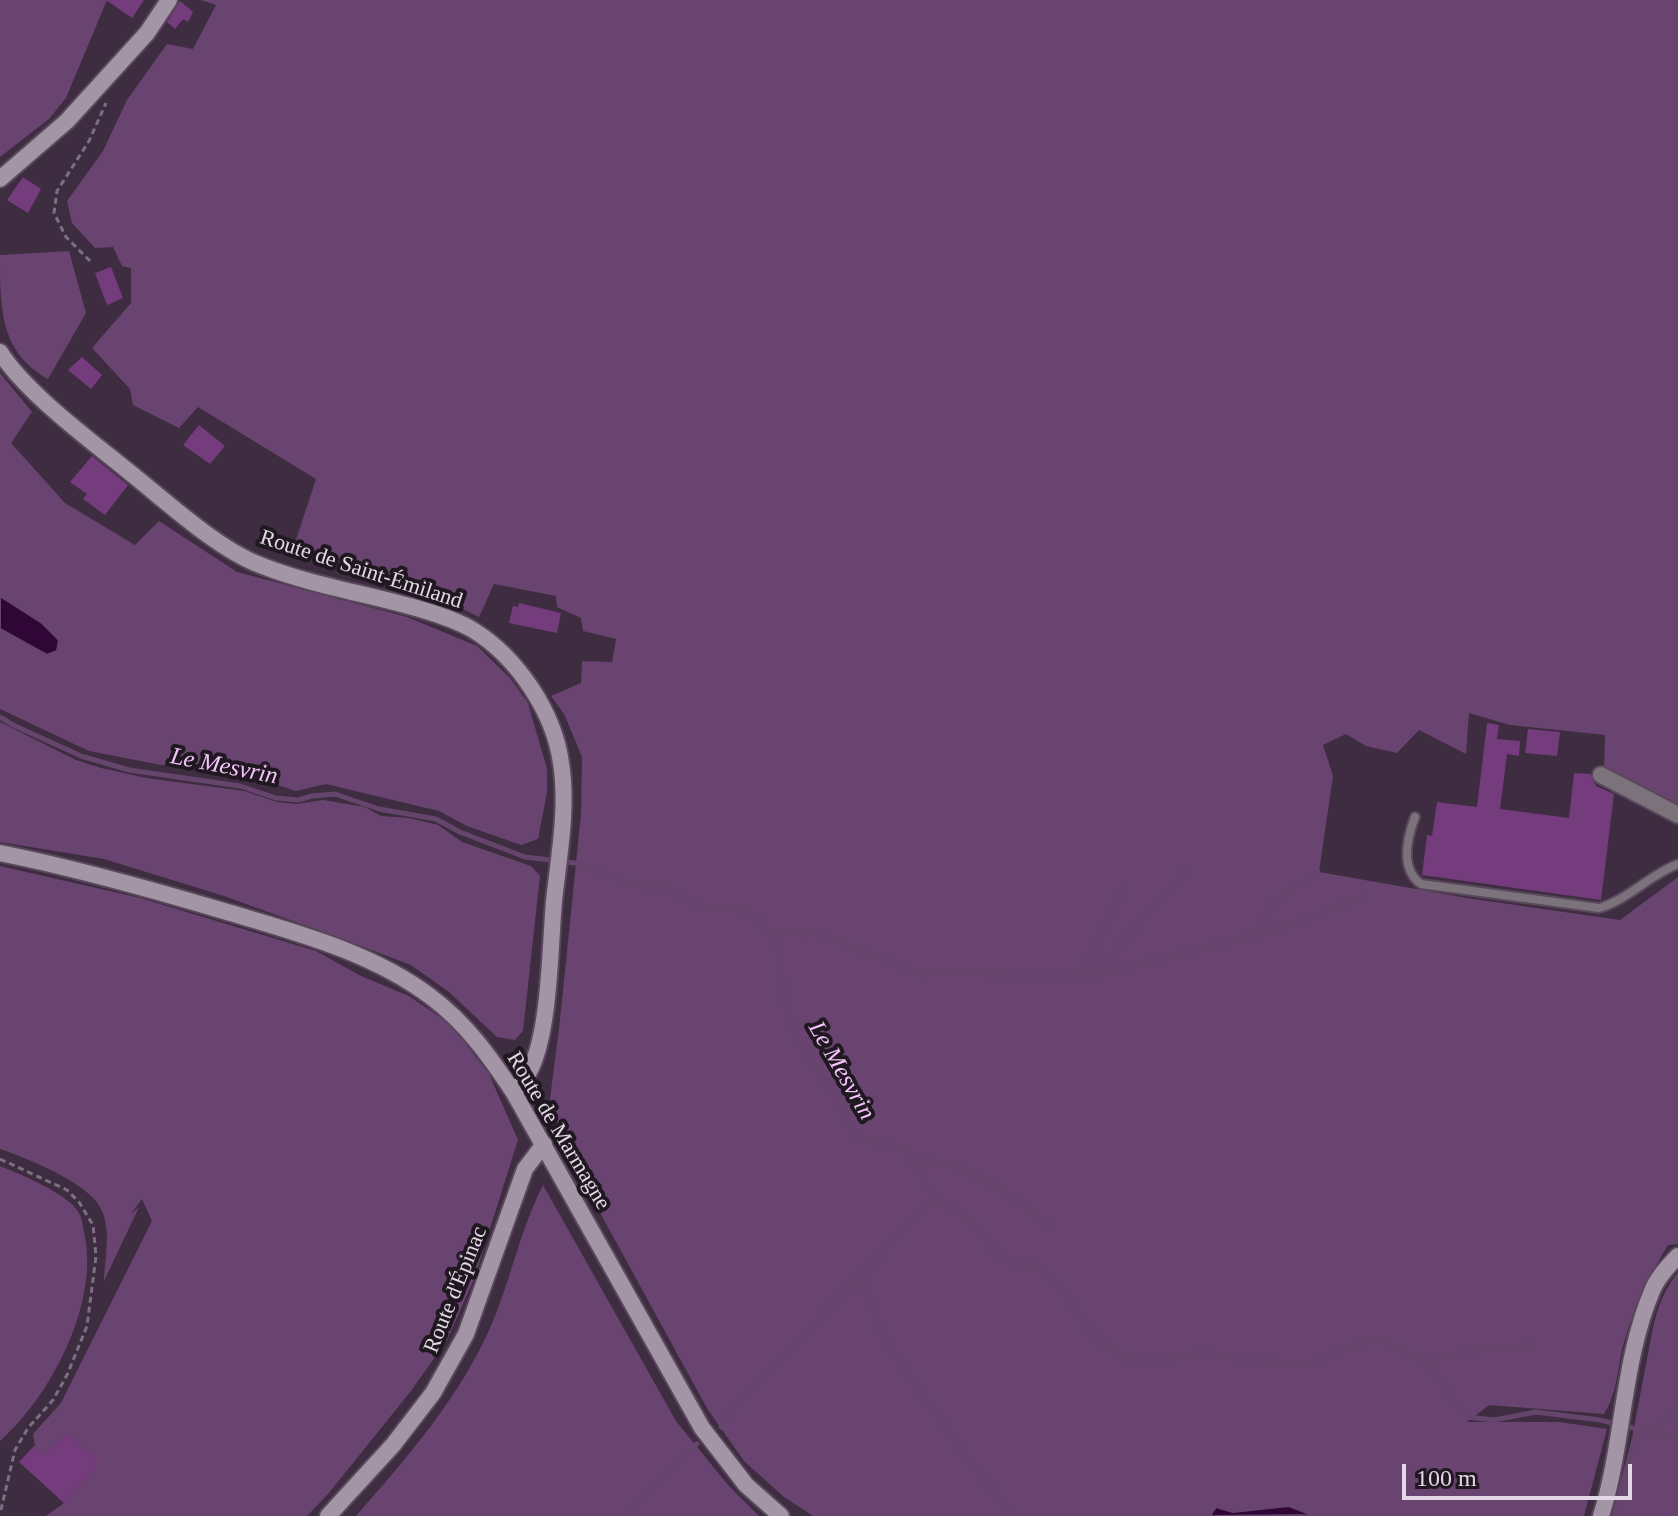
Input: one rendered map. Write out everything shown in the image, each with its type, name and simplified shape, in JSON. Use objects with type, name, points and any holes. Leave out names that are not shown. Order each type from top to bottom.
[{"type":"main road","points":[[0,179],[67,121],[147,33],[169,0]]},
{"type":"main road","name":"Route de Saint-Émiland","points":[[0,352],[23,381],[86,436],[183,515],[238,553],[258,564],[294,576],[449,619],[475,631],[499,650],[531,689],[546,713],[561,762],[564,816],[542,1028],[531,1069],[514,1093]]},
{"type":"main road","name":"Route de Marmagne","points":[[0,853],[144,887],[278,927],[390,970],[460,1022],[514,1093],[702,1428],[746,1485],[781,1516]]},
{"type":"main road","name":"Route d'Épinac","points":[[328,1516],[393,1445],[439,1383],[466,1334],[525,1169],[544,1144]]},
{"type":"main road","points":[[1601,1516],[1634,1351],[1652,1289],[1667,1266],[1678,1256]]},
{"type":"street","points":[[1601,775],[1678,815]]},
{"type":"lane","points":[[1415,817],[1409,831],[1408,863],[1411,874],[1421,884],[1599,908],[1611,905],[1647,880],[1678,864]]},
{"type":"path","points":[[90,261],[66,237],[54,213],[57,191],[89,141],[106,101]]},
{"type":"path","points":[[0,1159],[67,1190],[79,1202],[93,1225],[96,1256],[87,1326],[53,1400],[28,1428],[15,1450],[0,1514]]},
{"type":"shaded area","points":[[0,0],[107,0],[66,98],[49,119],[0,157]]},
{"type":"shaded area","points":[[201,0],[1678,0],[1678,807],[1604,768],[1605,735],[1510,725],[1469,713],[1466,754],[1419,730],[1397,753],[1366,746],[1346,734],[1323,745],[1333,776],[1319,872],[1620,920],[1678,877],[1678,1244],[1668,1245],[1637,1304],[1624,1342],[1612,1397],[1604,1414],[1489,1405],[1467,1422],[1559,1422],[1607,1429],[1584,1516],[813,1516],[784,1497],[744,1461],[708,1410],[604,1220],[560,1130],[550,1099],[581,814],[582,757],[564,714],[551,696],[581,683],[582,661],[612,662],[616,639],[583,631],[581,618],[557,607],[556,596],[494,584],[479,617],[437,596],[291,555],[316,479],[198,407],[179,428],[133,405],[130,389],[92,348],[131,303],[131,268],[122,266],[113,247],[95,248],[72,223],[67,201],[103,151],[127,100],[167,44],[193,49],[216,5]]},
{"type":"shaded area","points":[[69,251],[86,313],[48,379],[20,356],[6,327],[0,255]]},
{"type":"shaded area","points":[[0,373],[32,412],[11,443],[65,503],[135,545],[159,521],[237,572],[407,617],[477,646],[510,678],[528,703],[547,769],[547,792],[538,839],[521,845],[467,826],[439,811],[326,784],[296,791],[214,764],[161,765],[89,751],[0,709],[0,629],[47,655],[42,623],[0,596]]},
{"type":"shaded area","points":[[0,596],[42,623],[59,640],[57,651],[47,655],[0,629]]},
{"type":"shaded area","points":[[0,722],[76,760],[101,768],[146,778],[244,791],[277,802],[297,804],[323,800],[365,807],[381,816],[438,825],[462,842],[531,866],[540,876],[523,1031],[515,1040],[497,1037],[449,992],[411,965],[224,896],[104,859],[0,842]]},
{"type":"shaded area","points":[[0,866],[140,898],[316,951],[361,976],[409,996],[450,1024],[489,1074],[518,1140],[474,1279],[447,1340],[411,1391],[307,1516],[46,1516],[64,1503],[99,1463],[66,1433],[45,1455],[35,1445],[33,1434],[61,1403],[152,1221],[142,1199],[130,1215],[139,1207],[104,1281],[106,1224],[93,1198],[55,1172],[0,1149]]},
{"type":"shaded area","points":[[0,1166],[43,1185],[74,1206],[82,1222],[87,1263],[77,1320],[53,1375],[37,1400],[0,1441]]},
{"type":"shaded area","points":[[543,1185],[676,1421],[728,1485],[759,1516],[356,1516],[426,1432],[472,1363],[501,1301]]},
{"type":"shaded area","points":[[1678,1272],[1678,1516],[1614,1516],[1655,1319],[1663,1296]]},
{"type":"shaded area","points":[[1289,1506],[1312,1515],[1210,1516],[1216,1507],[1233,1512]]},
{"type":"building","points":[[106,0],[144,0],[132,18]]},
{"type":"building","points":[[180,1],[193,12],[188,22],[183,19],[175,29],[167,22]]},
{"type":"building","points":[[23,177],[41,189],[28,213],[7,200]]},
{"type":"building","points":[[111,267],[123,298],[107,305],[95,273]]},
{"type":"building","points":[[82,357],[102,375],[91,389],[68,370]]},
{"type":"building","points":[[199,425],[225,446],[210,464],[183,445]]},
{"type":"building","points":[[92,456],[128,485],[105,515],[83,499],[87,494],[70,482]]},
{"type":"building","points":[[519,603],[561,613],[557,633],[509,623],[513,606],[518,607]]},
{"type":"building","points":[[1487,723],[1499,725],[1497,739],[1520,741],[1519,756],[1507,754],[1500,809],[1569,818],[1574,773],[1590,774],[1596,786],[1614,794],[1601,900],[1422,875],[1427,835],[1432,836],[1437,802],[1477,807]]},
{"type":"building","points":[[1528,729],[1560,732],[1557,756],[1525,753]]},
{"type":"building","points":[[66,1433],[100,1463],[64,1503],[19,1462],[35,1445],[45,1455]]},
{"type":"waterway","name":"Le Mesvrin","points":[[0,717],[81,756],[129,770],[240,786],[276,798],[298,800],[335,794],[379,809],[436,819],[460,832],[525,857],[575,863],[625,882],[649,887],[666,885],[697,906],[711,909],[734,906],[758,917],[778,946],[785,1006],[794,1033],[803,1051],[841,1103],[850,1129],[861,1140],[902,1147],[915,1162],[934,1198],[975,1224],[996,1255],[1010,1262],[1037,1266],[1058,1284],[1098,1341],[1130,1360],[1171,1358],[1201,1352],[1238,1359],[1311,1365],[1337,1351],[1369,1340],[1382,1341],[1424,1361],[1467,1417],[1494,1420],[1536,1412],[1600,1420],[1678,1439]]},
{"type":"waterway","points":[[1092,976],[1185,872]]},
{"type":"waterway","points":[[1259,934],[1273,902],[1318,872]]},
{"type":"waterway","points":[[1080,976],[1125,887]]},
{"type":"waterway","points":[[771,933],[820,934],[919,974],[958,972],[1045,977],[1092,976],[1275,930],[1366,896]]},
{"type":"waterway","points":[[915,1162],[934,1162],[971,1173],[1006,1192],[1052,1228]]},
{"type":"waterway","points":[[721,1427],[731,1411],[934,1198]]},
{"type":"waterway","points":[[860,1277],[886,1341],[966,1457],[1014,1516]]},
{"type":"waterway","points":[[1424,1361],[1482,1349],[1534,1345]]},
{"type":"waterway","points":[[1651,1433],[1663,1420],[1678,1413]]},
{"type":"waterway","points":[[1614,1516],[1637,1429]]},
{"type":"waterway","points":[[622,1516],[697,1444]]}]
